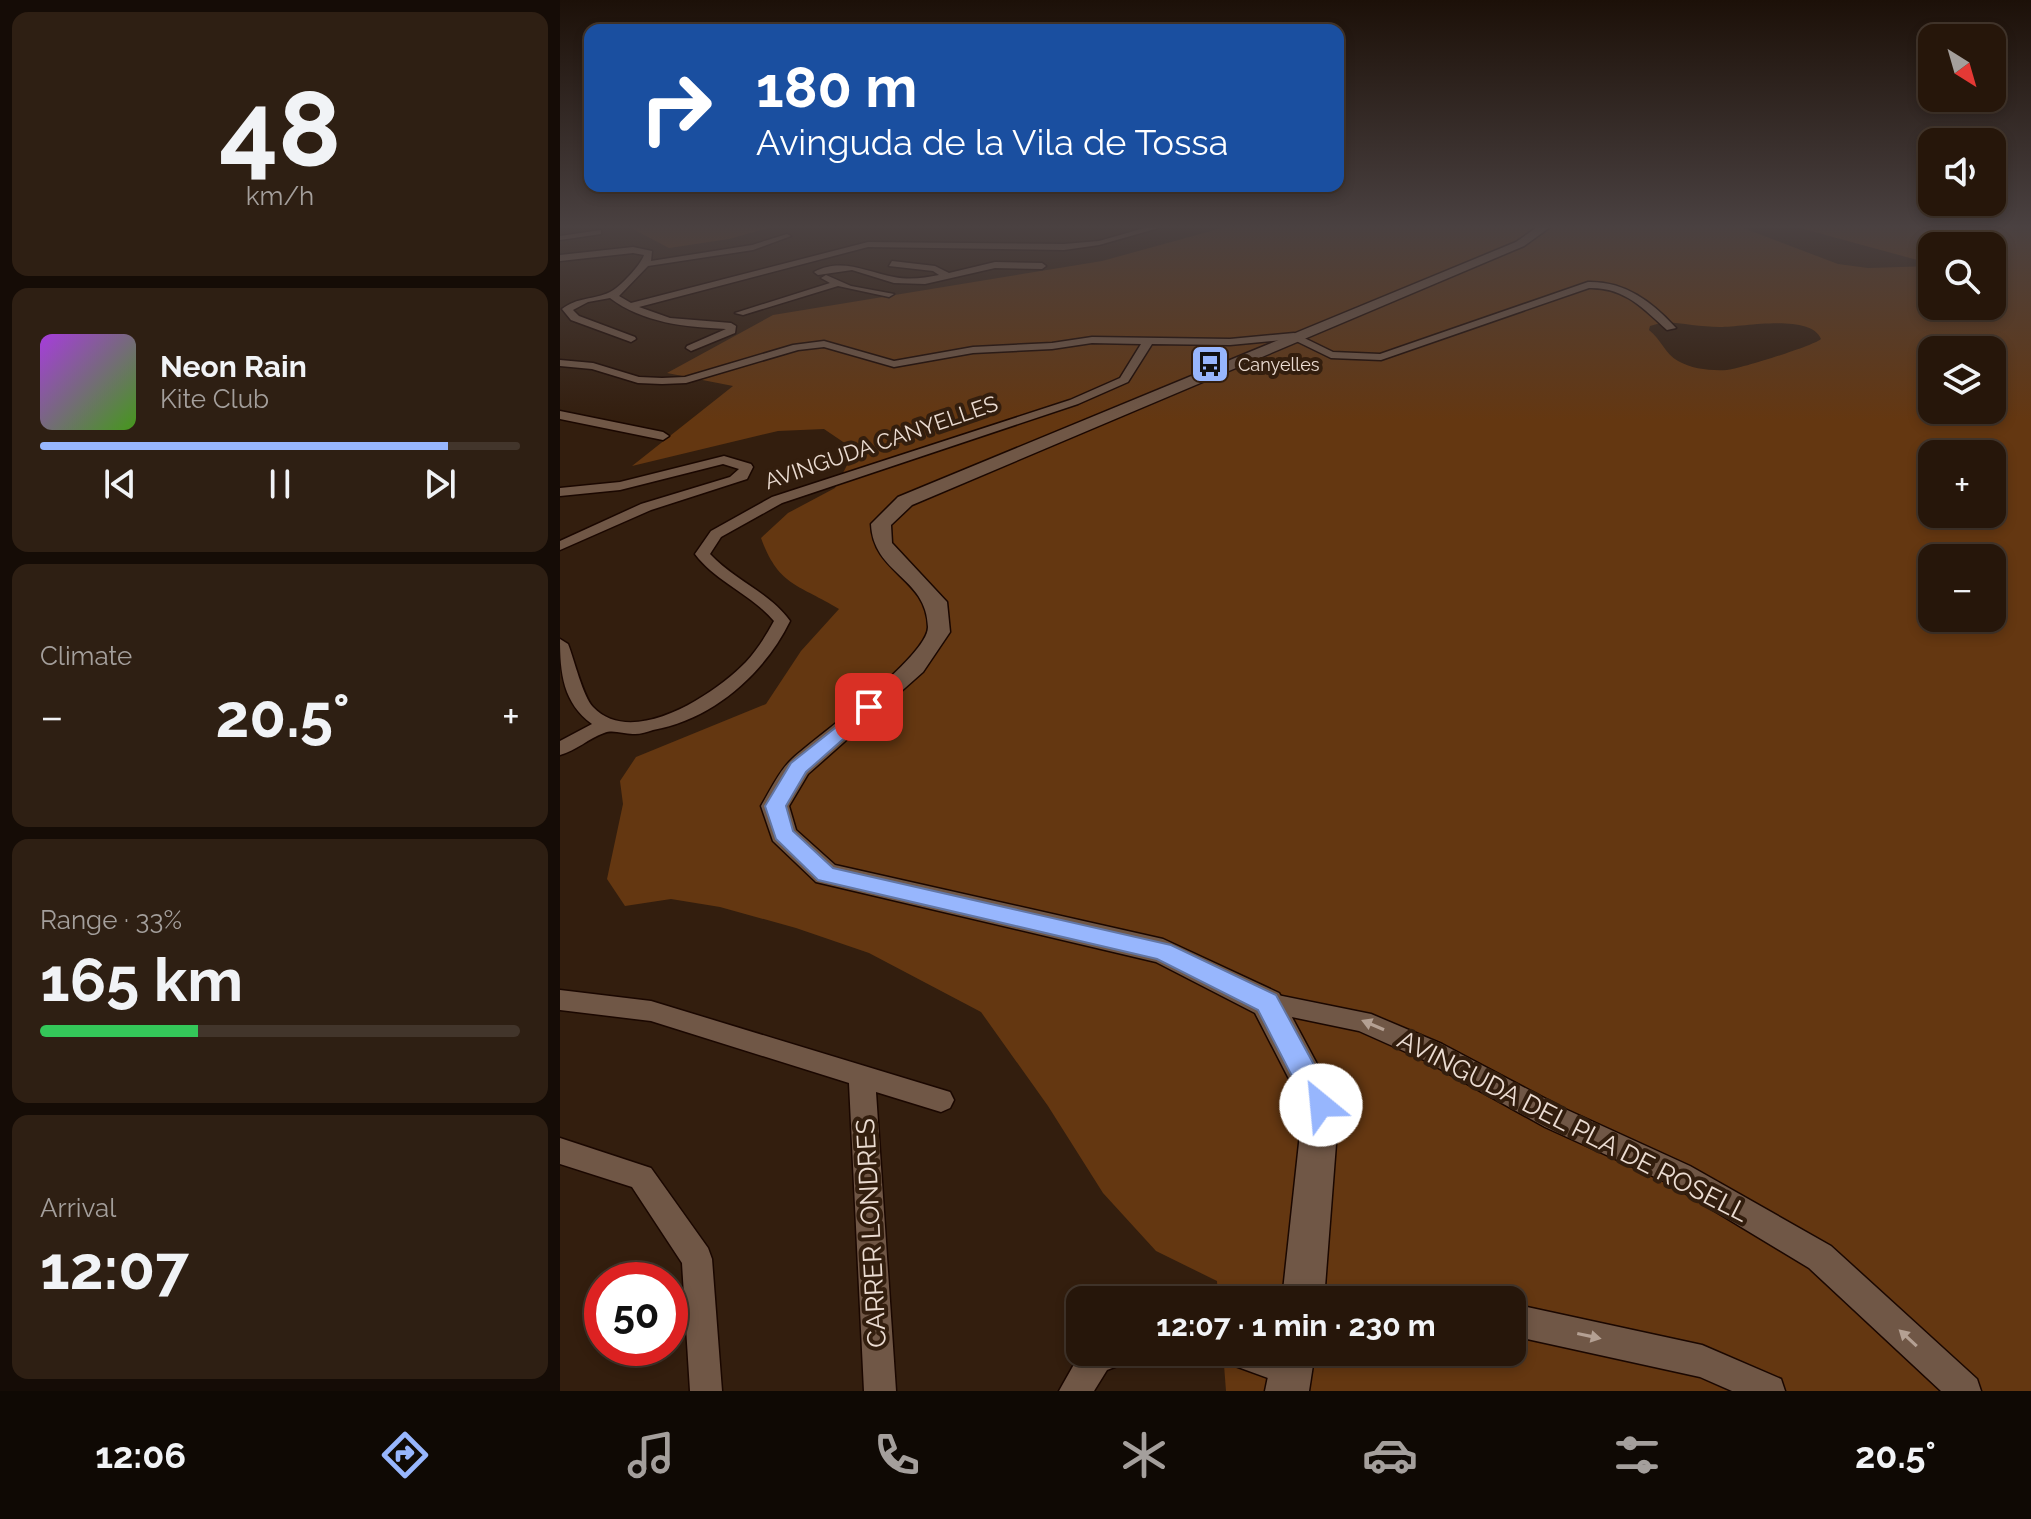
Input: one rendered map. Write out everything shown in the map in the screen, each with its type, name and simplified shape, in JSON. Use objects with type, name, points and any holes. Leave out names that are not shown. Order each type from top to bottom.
[{"type":"main road","points":[[1304,1286],[1321,1105],[1267,1003],[1163,951],[826,874],[783,834],[775,806],[798,768],[915,667],[939,632],[936,602],[882,544],[881,524],[905,501],[1230,345],[1264,349],[1407,290]]},
{"type":"street","points":[[619,290],[567,309],[575,318],[631,339]]},
{"type":"street","points":[[628,307],[694,290]]},
{"type":"street","points":[[740,313],[816,290]]},
{"type":"street","points":[[867,290],[889,294]]},
{"type":"street","points":[[560,363],[593,366],[638,380],[662,381],[686,380],[797,347],[824,344],[894,364],[994,347],[1149,340],[1230,345],[1294,336],[1331,355],[1381,357],[1574,290]]},
{"type":"street","points":[[1629,290],[1671,328]]},
{"type":"street","points":[[615,294],[614,297],[628,307],[652,319],[686,326],[731,326],[731,331],[691,348]]},
{"type":"street","points":[[1149,340],[1226,350],[1230,345]]},
{"type":"street","name":"AVINGUDA CANYELLES","points":[[604,725],[642,727],[684,716],[712,700],[744,673],[777,636],[782,621],[770,605],[715,571],[702,554],[716,534],[777,500],[1074,402],[1124,380],[1149,340]]},
{"type":"street","points":[[1185,344],[1264,349]]},
{"type":"street","points":[[560,415],[663,436]]},
{"type":"street","points":[[560,492],[620,486],[724,460],[746,467],[742,476],[735,480],[646,507],[560,546]]},
{"type":"street","points":[[560,644],[583,709],[604,725],[560,749]]},
{"type":"street","points":[[560,1000],[651,1011],[941,1100]]},
{"type":"street","name":"AVINGUDA DEL PLA DE ROSELL","points":[[1267,1003],[1362,1021],[1433,1052],[1555,1118],[1680,1175],[1820,1257],[1965,1391]]},
{"type":"street","name":"CARRER LONDRES","points":[[862,1074],[880,1391]]},
{"type":"street","points":[[560,1151],[641,1177],[697,1259],[706,1391]]},
{"type":"street","points":[[1526,1323],[1702,1361],[1769,1391]]},
{"type":"street","points":[[1075,1391],[1091,1366]]},
{"type":"shaded area","points":[[926,290],[1918,290],[1918,320],[2006,320],[2006,290],[2031,290],[2031,1391],[1226,1391],[1224,1366],[1526,1366],[1526,1286],[1217,1286],[1217,1281],[1156,1251],[1103,1193],[1048,1106],[981,1012],[869,953],[796,928],[720,907],[671,899],[625,906],[607,879],[623,804],[620,781],[636,757],[766,704],[801,651],[839,609],[783,575],[761,538],[788,513],[835,488],[855,450],[824,429],[778,431],[632,466],[733,386],[667,373],[773,315]],"holes":[[[1664,322],[1706,326],[1791,324],[1815,331],[1821,339],[1746,366],[1708,370],[1678,361],[1649,330],[1650,326]]]},
{"type":"place","name":"Canyelles","points":[[1210,364]]},
{"type":"route","points":[[869,707],[798,768],[775,806],[783,834],[826,874],[1163,951],[1267,1003],[1321,1105]]}]
